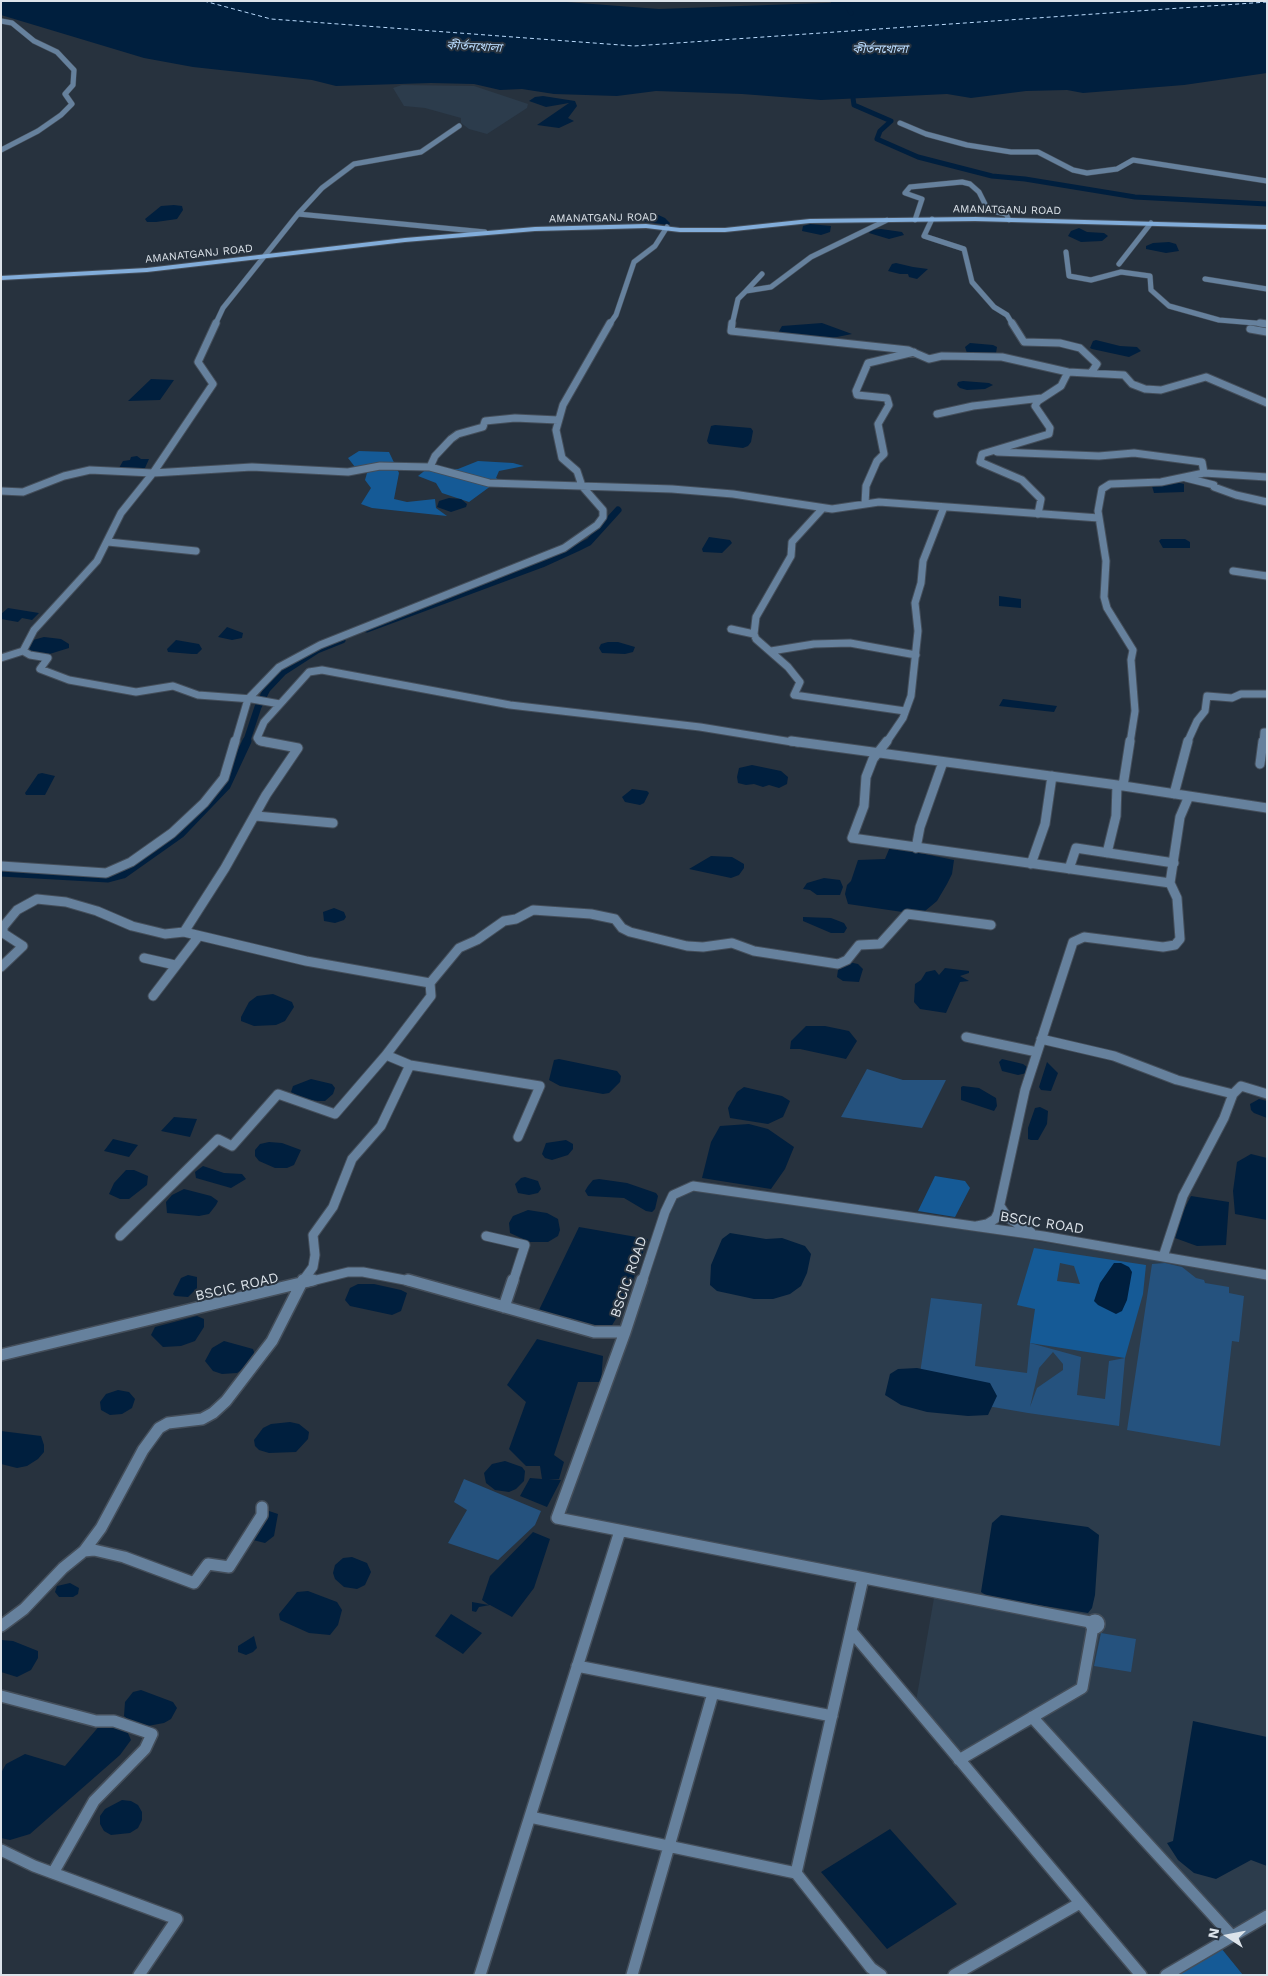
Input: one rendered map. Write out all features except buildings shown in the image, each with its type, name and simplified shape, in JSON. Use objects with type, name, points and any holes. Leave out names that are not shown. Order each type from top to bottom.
[{"type":"main road","name":"AMANATGANJ ROAD","points":[[1,278],[138,271],[484,232],[535,229],[667,227],[680,230],[725,230],[810,221],[887,220],[1009,220],[1267,227]]},
{"type":"street","points":[[1,21],[12,23],[34,41],[57,52],[74,70],[72,86],[65,94],[72,104],[61,115],[38,131],[1,150]]},
{"type":"street","points":[[900,123],[926,134],[967,145],[1011,152],[1038,152],[1073,170],[1087,173],[1117,169],[1134,160],[1267,181]]},
{"type":"street","points":[[1,658],[23,651],[34,630],[97,561],[121,513],[153,473],[209,393],[213,384],[198,362],[223,308],[298,214],[322,188],[354,164],[421,152],[459,126]]},
{"type":"street","points":[[915,220],[922,199],[905,193],[910,187],[962,182],[970,184],[979,192],[984,201],[983,208],[1006,214],[1009,220]]},
{"type":"street","points":[[298,214],[450,227],[484,232]]},
{"type":"street","points":[[746,291],[771,287],[799,268],[811,257],[887,220]]},
{"type":"street","points":[[932,220],[924,236],[964,249],[972,282],[994,308],[1007,315],[1024,342],[1060,344],[1080,348],[1097,364],[1091,373]]},
{"type":"street","points":[[1120,264],[1151,223]]},
{"type":"street","points":[[1,866],[106,872],[131,862],[172,833],[204,804],[224,778],[250,699],[279,667],[320,646],[432,602],[578,540],[603,516],[603,510],[582,486],[577,471],[562,458],[556,430],[558,420],[563,405],[597,343],[616,315],[634,262],[655,246],[667,227]]},
{"type":"street","points":[[1066,252],[1069,276],[1092,280],[1121,272],[1150,276],[1151,290],[1169,306],[1242,328],[1267,332]]},
{"type":"street","points":[[762,274],[738,299],[734,309],[732,333],[855,344],[915,352],[923,359],[942,356],[1002,357],[1068,372],[1124,375],[1132,384],[1138,387],[1161,390],[1206,377],[1267,403]]},
{"type":"street","points":[[1206,279],[1267,289]]},
{"type":"street","points":[[1219,320],[1267,324]]},
{"type":"street","points":[[865,504],[866,486],[877,461],[884,454],[878,424],[889,405],[887,398],[857,395],[856,391],[868,363],[915,352]]},
{"type":"street","points":[[1038,514],[1041,499],[1022,480],[980,462],[982,454],[1049,434],[1050,428],[1036,406],[1038,401],[1047,397],[1061,386],[1068,372]]},
{"type":"street","points":[[937,414],[973,406],[1030,401],[1047,397]]},
{"type":"street","points":[[430,467],[435,456],[451,439],[458,434],[483,427],[485,421],[515,418],[558,420]]},
{"type":"street","points":[[990,452],[1099,456],[1134,453],[1174,460],[1202,462],[1204,473]]},
{"type":"street","points":[[1,491],[23,492],[90,470],[153,473],[252,467],[348,472],[380,466],[430,467],[489,483],[721,493],[840,509],[879,502],[1099,518]]},
{"type":"street","points":[[1107,853],[1116,816],[1120,785],[1135,712],[1132,650],[1127,637],[1107,608],[1104,596],[1106,561],[1098,511],[1102,489],[1110,484],[1161,482],[1204,473],[1267,477]]},
{"type":"street","points":[[1183,477],[1214,485],[1214,487],[1236,495],[1267,502]]},
{"type":"street","points":[[944,507],[923,561],[921,583],[915,603],[918,631],[911,696],[905,711],[879,753],[873,759],[866,777],[864,806],[852,838],[1170,882]]},
{"type":"street","points":[[823,508],[792,542],[788,563],[760,607],[756,617],[754,634],[756,639],[771,651],[800,682],[794,695],[905,711]]},
{"type":"street","points":[[108,542],[196,551]]},
{"type":"street","points":[[1233,571],[1267,576]]},
{"type":"street","points":[[731,629],[754,634]]},
{"type":"street","points":[[771,651],[814,644],[850,643],[876,646],[916,655]]},
{"type":"street","points":[[23,651],[30,655],[48,658],[40,670],[69,680],[136,692],[156,687],[173,686],[198,695],[250,699],[280,704]]},
{"type":"street","points":[[184,932],[256,816],[266,795],[298,748],[259,741],[257,738],[264,722],[309,672],[322,670],[510,705],[700,727],[1120,785],[1267,808]]},
{"type":"street","points":[[1174,794],[1184,749],[1197,721],[1205,712],[1207,696],[1232,698],[1241,694],[1267,694]]},
{"type":"street","points":[[1260,764],[1264,732],[1267,732]]},
{"type":"street","points":[[916,848],[920,827],[943,762]]},
{"type":"street","points":[[1031,864],[1045,824],[1052,776]]},
{"type":"street","points":[[972,1227],[987,1224],[995,1219],[1000,1206],[1025,1090],[1073,942],[1084,936],[1163,947],[1175,945],[1180,939],[1177,898],[1170,882],[1180,817],[1189,796]]},
{"type":"street","points":[[256,816],[333,823]]},
{"type":"street","points":[[1069,869],[1076,848],[1174,863]]},
{"type":"street","points":[[1,967],[23,946],[3,933],[3,927],[17,910],[37,899],[66,902],[97,911],[132,926],[165,934],[184,932],[198,937],[306,961],[430,983]]},
{"type":"street","points":[[120,1236],[218,1139],[232,1146],[278,1094],[335,1114],[386,1056],[431,996],[430,983],[459,948],[477,940],[504,921],[516,919],[533,910],[591,914],[615,920],[622,928],[630,932],[687,946],[703,947],[732,943],[754,951],[838,964],[847,960],[859,945],[880,944],[907,914],[991,925]]},
{"type":"street","points":[[153,996],[198,937]]},
{"type":"street","points":[[144,958],[175,965]]},
{"type":"street","points":[[966,1037],[1037,1052]]},
{"type":"street","points":[[1041,1039],[1114,1056],[1177,1080],[1233,1094]]},
{"type":"street","points":[[386,1056],[410,1065],[540,1086],[518,1137]]},
{"type":"street","points":[[1,1626],[24,1609],[63,1568],[84,1551],[101,1528],[129,1473],[152,1435],[168,1423],[202,1419],[226,1401],[272,1341],[299,1286],[313,1267],[315,1255],[313,1235],[333,1207],[352,1159],[381,1126],[410,1065]]},
{"type":"street","points":[[1163,1257],[1183,1196],[1224,1118],[1233,1094],[1241,1086],[1267,1094]]},
{"type":"street","name":"BSCIC ROAD","points":[[1,1355],[299,1286],[348,1272],[363,1272],[423,1283],[594,1332],[625,1332],[673,1195],[693,1186],[1043,1236],[1267,1275]]},
{"type":"street","points":[[1000,1206],[1008,1218],[1018,1225],[1043,1236]]},
{"type":"street","points":[[486,1236],[525,1245],[504,1307]]},
{"type":"street","points":[[625,1332],[557,1518],[1092,1624],[1082,1688],[958,1760]]},
{"type":"street","points":[[84,1551],[94,1550],[124,1558],[194,1583],[208,1564],[229,1567],[262,1515],[262,1507]]},
{"type":"street","points":[[480,1975],[620,1531]]},
{"type":"street","points":[[796,1873],[863,1578]]},
{"type":"street","points":[[851,1631],[1141,1975]]},
{"type":"street","points":[[577,1666],[832,1716]]},
{"type":"street","points":[[632,1975],[713,1693]]},
{"type":"street","points":[[1,1696],[96,1721],[114,1721],[152,1734],[145,1749],[94,1802],[53,1873]]},
{"type":"street","points":[[1032,1717],[1232,1936]]},
{"type":"street","points":[[530,1817],[669,1848],[796,1873],[871,1968],[881,1975]]},
{"type":"street","points":[[1,1850],[34,1866],[177,1919],[139,1975]]},
{"type":"street","points":[[954,1975],[1080,1903]]},
{"type":"street","points":[[1166,1975],[1267,1916]]},
{"type":"shaded area","points":[[402,85],[474,86],[528,104],[527,108],[487,134],[469,129],[461,123],[461,118],[425,108],[404,106],[393,88]]},
{"type":"shaded area","points":[[359,451],[389,452],[399,473],[394,499],[407,502],[435,499],[436,508],[447,516],[372,508],[361,504],[371,488],[365,480],[367,473],[355,467],[348,458]]},
{"type":"shaded area","points":[[478,461],[513,463],[524,466],[499,471],[496,478],[499,480],[469,502],[442,493],[436,483],[418,476],[428,468],[458,469]]},
{"type":"shaded area","points":[[867,1069],[903,1080],[946,1080],[922,1128],[841,1117]]},
{"type":"shaded area","points":[[935,1176],[965,1181],[970,1188],[955,1217],[918,1211]]},
{"type":"shaded area","points":[[696,1188],[1267,1277],[1267,1919],[1233,1942],[1037,1724],[964,1759],[915,1707],[934,1598],[555,1519],[675,1200],[684,1192]]},
{"type":"shaded area","points":[[1034,1248],[1146,1265],[1143,1294],[1125,1358],[1030,1343],[1035,1309],[1017,1305]],"holes":[[[1060,1263],[1074,1266],[1080,1284],[1057,1281]]]},
{"type":"shaded area","points":[[1165,1263],[1182,1267],[1196,1278],[1204,1280],[1205,1283],[1229,1287],[1229,1293],[1244,1296],[1239,1342],[1232,1341],[1220,1446],[1127,1430],[1152,1264]]},
{"type":"shaded area","points":[[931,1298],[982,1304],[975,1366],[1027,1373],[1030,1343],[1081,1357],[1077,1395],[1105,1399],[1109,1361],[1125,1358],[1119,1426],[917,1394]],"holes":[[[1053,1352],[1063,1364],[1063,1370],[1037,1388],[1030,1407],[1039,1368]]]},
{"type":"shaded area","points":[[464,1479],[541,1511],[535,1525],[498,1560],[448,1543],[467,1510],[454,1502]]},
{"type":"shaded area","points":[[1101,1633],[1136,1639],[1131,1672],[1094,1666]]},
{"type":"shaded area","points":[[1221,1948],[1243,1975],[1177,1975]]},
{"type":"water","name":"কীর্তনখোলা","points":[[1,1],[553,1],[659,9],[878,1],[1267,1],[1267,73],[1184,85],[1083,93],[1067,90],[1026,91],[971,98],[947,94],[821,100],[742,94],[656,91],[617,96],[554,94],[522,89],[500,90],[474,84],[431,83],[336,86],[312,80],[193,67],[144,58],[1,15]]},
{"type":"water","points":[[543,96],[575,101],[577,106],[568,118],[574,121],[559,128],[537,125],[569,103],[546,107],[529,101],[535,97]]},
{"type":"water","points":[[161,206],[182,206],[183,210],[177,219],[147,222],[145,219]]},
{"type":"water","points":[[654,213],[665,218],[670,223],[669,225],[639,221],[640,217]]},
{"type":"water","points":[[810,224],[831,226],[830,232],[821,235],[802,231],[803,226]]},
{"type":"water","points":[[1079,228],[1087,232],[1104,233],[1108,236],[1102,241],[1081,242],[1068,236],[1071,231]]},
{"type":"water","points":[[881,229],[902,232],[904,235],[889,239],[869,233],[871,230]]},
{"type":"water","points":[[1169,242],[1176,244],[1179,251],[1166,253],[1146,249],[1146,246],[1153,243]]},
{"type":"water","points":[[896,263],[928,269],[917,279],[909,277],[908,274],[888,271],[892,264]]},
{"type":"water","points":[[822,323],[852,334],[832,338],[778,333],[782,326]]},
{"type":"water","points":[[1096,340],[1120,346],[1137,347],[1141,351],[1129,357],[1090,348],[1093,341]]},
{"type":"water","points":[[970,343],[993,345],[997,347],[996,353],[995,355],[967,353],[965,347]]},
{"type":"water","points":[[151,379],[174,380],[160,400],[128,401]]},
{"type":"water","points":[[958,382],[993,385],[985,389],[967,390],[957,385]]},
{"type":"water","points":[[711,426],[751,428],[753,431],[751,442],[743,448],[709,444],[707,441]]},
{"type":"water","points":[[137,456],[141,459],[149,459],[145,468],[119,468],[123,461]]},
{"type":"water","points":[[1176,482],[1184,484],[1184,492],[1154,493],[1152,486]]},
{"type":"water","points":[[449,498],[461,499],[467,504],[466,507],[451,512],[437,507],[439,501]]},
{"type":"water","points":[[709,537],[730,540],[732,543],[722,553],[703,552],[702,549]]},
{"type":"water","points":[[1161,539],[1185,539],[1190,542],[1190,548],[1163,548],[1159,541]]},
{"type":"water","points":[[999,596],[1021,599],[1021,608],[999,606]]},
{"type":"water","points":[[8,608],[39,613],[32,620],[22,618],[18,622],[1,619],[1,614]]},
{"type":"water","points":[[227,627],[243,633],[242,638],[232,640],[218,637]]},
{"type":"water","points":[[44,637],[61,639],[69,644],[69,648],[43,656],[26,651],[33,640]]},
{"type":"water","points":[[176,640],[199,644],[202,649],[197,654],[168,652],[167,649]]},
{"type":"water","points":[[618,642],[635,647],[633,652],[625,654],[602,653],[599,648],[601,644]]},
{"type":"water","points":[[1003,699],[1057,706],[1054,712],[999,706]]},
{"type":"water","points":[[752,765],[781,771],[788,777],[787,784],[779,788],[769,785],[763,787],[754,784],[738,783],[739,768]]},
{"type":"water","points":[[38,774],[55,776],[45,795],[26,795],[25,793]]},
{"type":"water","points":[[632,789],[649,793],[644,803],[640,805],[625,802],[622,797]]},
{"type":"water","points":[[890,847],[954,860],[952,874],[947,884],[937,901],[925,911],[916,914],[848,904],[845,894],[847,885],[851,881],[858,860],[885,859]]},
{"type":"water","points":[[711,856],[732,857],[744,864],[744,868],[739,875],[731,878],[689,869]]},
{"type":"water","points":[[824,878],[840,880],[843,887],[840,895],[817,895],[810,890],[803,889],[807,883]]},
{"type":"water","points":[[334,908],[344,912],[346,917],[344,920],[335,923],[324,921],[323,912]]},
{"type":"water","points":[[803,917],[831,918],[844,923],[847,928],[844,933],[831,933],[803,921]]},
{"type":"water","points":[[849,962],[858,964],[863,969],[859,982],[843,981],[837,977],[838,970]]},
{"type":"water","points":[[945,968],[969,971],[969,973],[960,976],[969,981],[960,982],[946,1013],[920,1009],[914,1002],[915,984],[921,980],[926,972],[935,970],[939,975]]},
{"type":"water","points":[[273,994],[292,1002],[294,1007],[285,1021],[276,1025],[254,1026],[241,1021],[241,1017],[249,1002],[257,996]]},
{"type":"water","points":[[806,1026],[825,1026],[849,1031],[857,1041],[846,1059],[800,1049],[790,1049],[791,1041]]},
{"type":"water","points":[[559,1059],[617,1071],[621,1076],[620,1082],[609,1093],[603,1094],[560,1086],[549,1080],[554,1060]]},
{"type":"water","points":[[1002,1059],[1023,1064],[1027,1067],[1027,1073],[1018,1075],[1002,1071],[999,1062]]},
{"type":"water","points":[[1047,1062],[1058,1073],[1051,1091],[1041,1090],[1039,1087]]},
{"type":"water","points":[[311,1079],[332,1084],[335,1088],[333,1094],[325,1101],[318,1101],[304,1099],[291,1092],[293,1086]]},
{"type":"water","points":[[744,1087],[782,1096],[790,1101],[783,1117],[768,1124],[730,1118],[728,1108],[737,1092]]},
{"type":"water","points":[[961,1087],[979,1088],[996,1098],[997,1106],[994,1111],[961,1100]]},
{"type":"water","points":[[1259,1099],[1267,1101],[1267,1118],[1251,1110],[1250,1104]]},
{"type":"water","points":[[1040,1107],[1048,1111],[1047,1124],[1038,1140],[1031,1140],[1028,1139],[1028,1128],[1035,1108]]},
{"type":"water","points":[[174,1117],[197,1119],[190,1137],[161,1131]]},
{"type":"water","points":[[749,1124],[768,1129],[794,1147],[785,1169],[771,1189],[702,1178],[711,1142],[720,1126]]},
{"type":"water","points":[[113,1139],[138,1145],[129,1157],[104,1151]]},
{"type":"water","points":[[566,1140],[573,1144],[573,1149],[568,1155],[552,1160],[545,1158],[542,1154],[546,1143]]},
{"type":"water","points":[[269,1142],[282,1143],[301,1150],[294,1165],[287,1168],[275,1168],[259,1161],[255,1156],[255,1150],[260,1144]]},
{"type":"water","points":[[1251,1154],[1267,1158],[1267,1220],[1235,1214],[1233,1191],[1237,1162]]},
{"type":"water","points":[[203,1166],[224,1173],[242,1174],[246,1179],[231,1188],[196,1178],[195,1172]]},
{"type":"water","points":[[126,1170],[134,1170],[148,1176],[147,1185],[129,1199],[120,1199],[109,1194],[114,1183]]},
{"type":"water","points":[[525,1177],[538,1181],[541,1189],[538,1193],[529,1195],[518,1193],[515,1184]]},
{"type":"water","points":[[599,1179],[627,1183],[656,1193],[658,1196],[655,1209],[652,1212],[646,1211],[624,1198],[588,1196],[585,1191],[588,1186],[593,1180]]},
{"type":"water","points":[[184,1189],[211,1196],[218,1201],[209,1214],[199,1216],[167,1213],[166,1202],[172,1195]]},
{"type":"water","points":[[1191,1196],[1229,1202],[1226,1245],[1197,1246],[1175,1238],[1179,1219]]},
{"type":"water","points":[[528,1210],[547,1213],[558,1219],[560,1230],[558,1236],[548,1242],[530,1242],[510,1233],[509,1223],[513,1216]]},
{"type":"water","points":[[579,1227],[648,1239],[623,1307],[611,1327],[596,1326],[539,1310]]},
{"type":"water","points":[[730,1233],[766,1239],[782,1238],[805,1246],[811,1254],[807,1273],[801,1286],[790,1294],[773,1299],[754,1299],[717,1291],[710,1285],[711,1265],[722,1239]]},
{"type":"water","points":[[1114,1263],[1121,1263],[1129,1267],[1132,1272],[1127,1300],[1122,1311],[1116,1314],[1094,1301],[1100,1283]]},
{"type":"water","points":[[188,1275],[197,1277],[197,1288],[188,1297],[175,1296],[173,1294],[181,1278]]},
{"type":"water","points":[[358,1284],[374,1284],[407,1293],[401,1311],[392,1315],[350,1306],[345,1300],[350,1288]]},
{"type":"water","points":[[197,1316],[204,1319],[204,1327],[195,1341],[181,1346],[163,1347],[151,1335],[155,1327]]},
{"type":"water","points":[[537,1339],[603,1356],[601,1382],[578,1382],[554,1455],[564,1462],[559,1479],[548,1479],[561,1480],[547,1507],[520,1496],[530,1478],[542,1479],[540,1466],[526,1466],[509,1449],[526,1402],[507,1385]]},
{"type":"water","points":[[224,1341],[253,1349],[255,1355],[247,1366],[237,1373],[222,1374],[213,1371],[205,1361],[212,1348]]},
{"type":"water","points":[[917,1368],[990,1383],[997,1396],[988,1415],[968,1416],[927,1412],[901,1405],[885,1395],[890,1374],[898,1369]]},
{"type":"water","points":[[118,1390],[129,1392],[135,1399],[132,1408],[122,1414],[110,1415],[101,1410],[100,1402],[106,1394]]},
{"type":"water","points":[[290,1422],[299,1424],[309,1432],[308,1439],[296,1452],[269,1453],[259,1450],[255,1446],[254,1440],[263,1428],[271,1424]]},
{"type":"water","points":[[1,1431],[41,1436],[44,1452],[38,1459],[27,1466],[17,1468],[1,1464]]},
{"type":"water","points":[[505,1461],[522,1467],[525,1471],[524,1481],[516,1489],[509,1492],[495,1490],[486,1483],[484,1473],[492,1464]]},
{"type":"water","points":[[269,1511],[278,1514],[274,1536],[265,1543],[253,1540],[251,1536]]},
{"type":"water","points":[[1001,1515],[1088,1527],[1099,1535],[1095,1595],[1092,1608],[1088,1613],[989,1597],[981,1592],[992,1523]]},
{"type":"water","points":[[533,1532],[550,1539],[534,1588],[512,1617],[490,1605],[479,1607],[476,1612],[472,1611],[472,1602],[489,1605],[482,1600],[490,1576]]},
{"type":"water","points":[[352,1557],[367,1563],[371,1572],[365,1585],[357,1589],[344,1587],[335,1579],[333,1573],[335,1565],[343,1558]]},
{"type":"water","points":[[70,1583],[79,1588],[78,1594],[73,1597],[59,1597],[55,1592],[57,1586]]},
{"type":"water","points":[[308,1591],[337,1602],[342,1610],[338,1625],[330,1635],[309,1633],[280,1620],[279,1614],[297,1592]]},
{"type":"water","points":[[451,1614],[482,1633],[463,1654],[435,1636]]},
{"type":"water","points":[[254,1636],[257,1648],[253,1652],[246,1655],[238,1652],[238,1646]]},
{"type":"water","points":[[1,1640],[13,1641],[38,1651],[38,1658],[31,1670],[17,1677],[1,1672]]},
{"type":"water","points":[[141,1690],[173,1702],[177,1708],[171,1719],[164,1723],[142,1727],[124,1716],[125,1702],[133,1692]]},
{"type":"water","points":[[1193,1721],[1267,1737],[1267,1866],[1251,1860],[1216,1879],[1194,1873],[1178,1860],[1167,1843],[1173,1841]]},
{"type":"water","points":[[101,1724],[127,1731],[131,1740],[120,1755],[30,1834],[10,1840],[1,1838],[1,1773],[6,1764],[25,1754],[65,1766]]},
{"type":"water","points":[[122,1800],[131,1801],[138,1805],[142,1812],[142,1820],[138,1828],[130,1833],[111,1835],[104,1831],[100,1824],[100,1816],[105,1809]]},
{"type":"water","points":[[890,1829],[957,1904],[887,1949],[821,1872]]},
{"type":"waterway","points":[[833,1],[846,3]]},
{"type":"waterway","points":[[846,3],[852,1]]},
{"type":"waterway","points":[[846,3],[851,13]]},
{"type":"waterway","points":[[853,98],[854,105],[891,121],[880,131],[877,139],[918,157],[992,176],[1025,179],[1135,197],[1267,204]]},
{"type":"waterway","points":[[367,629],[542,564],[577,548],[589,542],[618,510]]},
{"type":"waterway","points":[[246,743],[258,707],[267,689],[283,672],[317,650],[342,640]]},
{"type":"waterway","points":[[1,872],[108,878],[123,874],[181,833],[226,786],[247,741]]},
{"type":"ferry route","points":[[204,1],[271,19],[634,46],[1267,2]]}]
